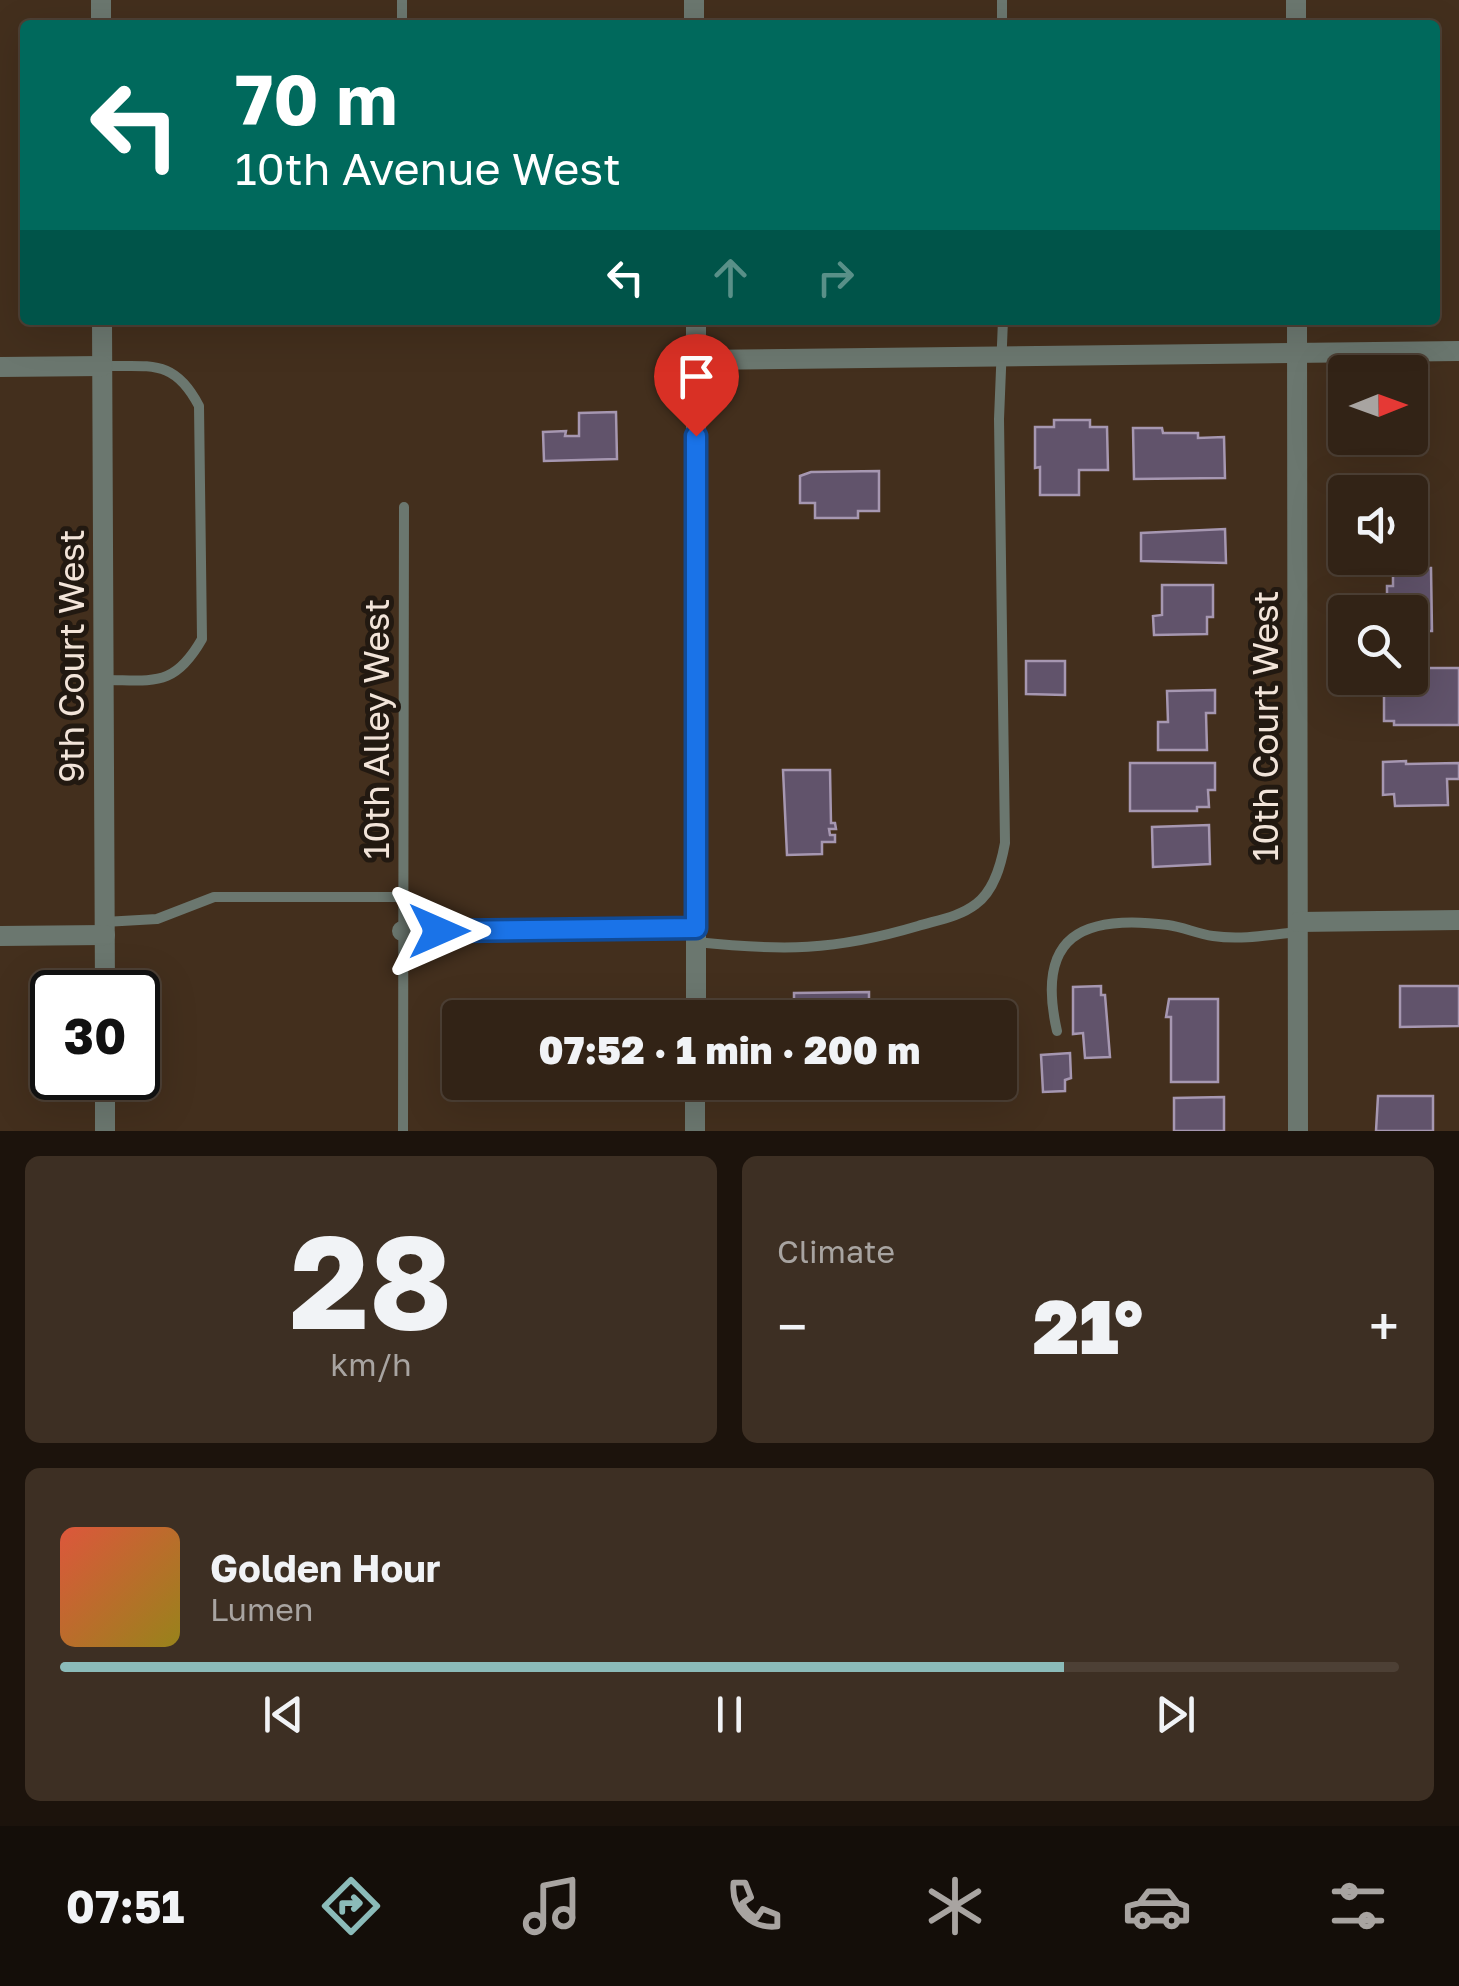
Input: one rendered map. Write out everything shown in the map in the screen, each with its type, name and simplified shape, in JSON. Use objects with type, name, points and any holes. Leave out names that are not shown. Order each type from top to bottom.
[{"type":"street","name":"9th Court West","points":[[102,325],[105,970]]},
{"type":"street","points":[[696,325],[696,1000]]},
{"type":"street","name":"10th Court West","points":[[1297,325],[1298,1131]]},
{"type":"street","points":[[696,360],[1459,351]]},
{"type":"street","points":[[0,367],[102,366]]},
{"type":"street","points":[[1298,927],[1459,920]]},
{"type":"street","points":[[0,936],[104,928]]},
{"type":"street","points":[[402,931],[696,935]]},
{"type":"street","points":[[105,1100],[106,1131]]},
{"type":"street","points":[[695,1100],[695,1131]]},
{"type":"lane","points":[[696,935],[768,950],[829,947],[880,938],[956,915],[978,903],[988,891],[1005,843],[999,419],[1003,325]]},
{"type":"lane","points":[[102,366],[158,367],[185,380],[199,406],[202,640],[188,664],[164,680],[104,680]]},
{"type":"lane","name":"10th Alley West","points":[[403,1131],[404,507]]},
{"type":"lane","points":[[104,928],[157,919],[214,897],[403,897]]},
{"type":"lane","points":[[1057,1030],[1052,1000],[1056,961],[1074,934],[1117,921],[1248,938],[1298,927]]},
{"type":"building","points":[[616,412],[617,459],[544,461],[543,432],[566,431],[565,436],[579,436],[579,413]]},
{"type":"building","points":[[1054,420],[1090,420],[1090,427],[1107,427],[1108,470],[1079,470],[1079,495],[1040,495],[1040,467],[1035,468],[1035,427],[1054,427]]},
{"type":"building","points":[[1133,428],[1198,433],[1198,438],[1224,437],[1225,478],[1134,479]]},
{"type":"building","points":[[879,471],[879,511],[858,511],[858,518],[815,518],[815,503],[800,503],[800,476],[811,472]]},
{"type":"building","points":[[1225,529],[1226,563],[1141,561],[1141,533]]},
{"type":"building","points":[[1431,568],[1432,631],[1428,631],[1428,595],[1387,595],[1387,586],[1393,586],[1393,575],[1428,575]]},
{"type":"building","points":[[1162,585],[1213,585],[1213,617],[1207,617],[1207,634],[1154,635],[1153,616],[1162,615]]},
{"type":"building","points":[[1026,661],[1065,661],[1065,695],[1026,694]]},
{"type":"building","points":[[1428,668],[1459,668],[1459,725],[1394,725],[1394,721],[1384,721],[1384,695],[1428,695]]},
{"type":"building","points":[[1215,690],[1215,713],[1206,713],[1207,750],[1158,750],[1158,722],[1168,722],[1167,691]]},
{"type":"building","points":[[1383,762],[1459,763],[1459,779],[1447,779],[1448,805],[1395,806],[1394,794],[1383,795]]},
{"type":"building","points":[[1130,763],[1215,763],[1215,790],[1208,790],[1209,807],[1197,807],[1197,811],[1130,811]]},
{"type":"building","points":[[783,770],[830,770],[831,823],[835,823],[836,829],[829,829],[835,842],[822,842],[822,854],[787,855]]},
{"type":"building","points":[[1209,825],[1210,864],[1153,867],[1152,827]]},
{"type":"building","points":[[1101,986],[1110,1057],[1085,1058],[1083,1033],[1073,1034],[1073,987]]},
{"type":"building","points":[[1400,986],[1459,986],[1459,1026],[1400,1027]]},
{"type":"building","points":[[869,992],[869,1000],[794,1000],[794,993]]},
{"type":"building","points":[[1169,999],[1218,999],[1218,1082],[1171,1082],[1171,1017],[1166,1017]]},
{"type":"building","points":[[1070,1053],[1071,1078],[1065,1080],[1065,1091],[1043,1092],[1041,1055]]},
{"type":"building","points":[[1378,1096],[1433,1096],[1433,1131],[1376,1131]]},
{"type":"building","points":[[1224,1097],[1224,1131],[1174,1131],[1174,1098]]},
{"type":"route","points":[[439,931],[696,928],[696,436]]}]
